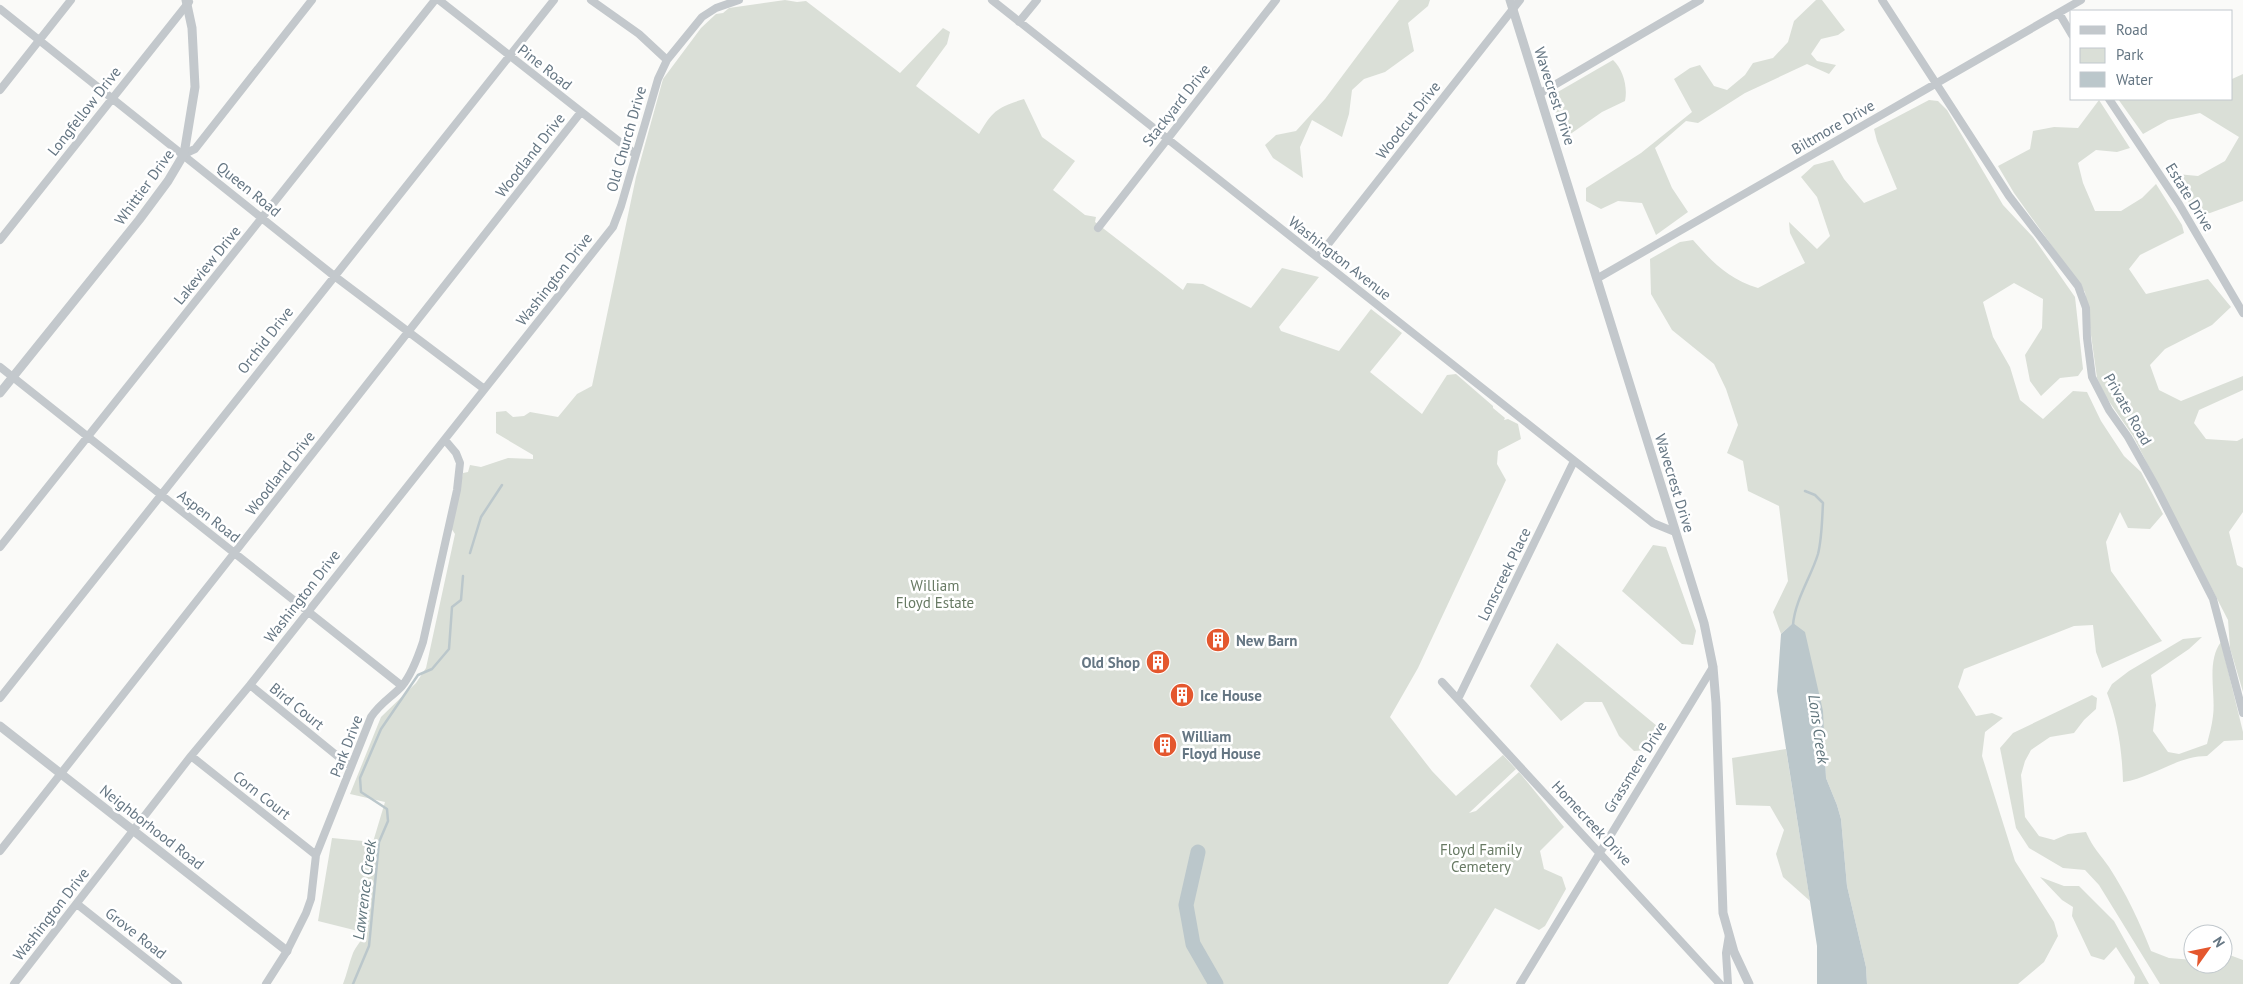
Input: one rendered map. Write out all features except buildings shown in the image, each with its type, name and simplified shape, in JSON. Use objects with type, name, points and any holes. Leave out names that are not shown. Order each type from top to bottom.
[{"type":"street","points":[[0,90],[70,0]]},
{"type":"street","name":"Whittier Drive","points":[[0,393],[139,220],[168,181],[184,154],[195,149],[312,0]]},
{"type":"street","name":"Lakeview Drive","points":[[0,547],[435,0]]},
{"type":"street","name":"Pine Road","points":[[439,0],[508,56],[636,154]]},
{"type":"street","name":"Orchid Drive","points":[[0,698],[333,276],[554,0]]},
{"type":"street","points":[[591,0],[639,34],[667,60]]},
{"type":"street","name":"Old Church Drive","points":[[612,227],[621,206],[658,80],[667,60],[702,17],[716,8],[739,0]]},
{"type":"street","name":"Washington Avenue","points":[[992,0],[1653,523],[1675,532]]},
{"type":"street","points":[[1020,22],[1037,0]]},
{"type":"street","name":"Stackyard Drive","points":[[1098,228],[1276,0]]},
{"type":"street","name":"Wavecrest Drive","points":[[1510,0],[1704,623],[1713,667],[1723,913],[1734,952],[1749,984]]},
{"type":"street","name":"Woodcut Drive","points":[[1318,258],[1520,0]]},
{"type":"street","points":[[1539,94],[1700,0]]},
{"type":"street","name":"Private Road","points":[[1882,0],[1938,84],[2008,196],[2078,286],[2086,308],[2087,338],[2092,377],[2109,410],[2128,437],[2147,471],[2213,598],[2243,713]]},
{"type":"street","name":"Biltmore Drive","points":[[1598,278],[2081,0]]},
{"type":"street","points":[[184,154],[195,87],[192,28],[188,1]]},
{"type":"street","name":"Longfellow Drive","points":[[0,240],[188,1]]},
{"type":"street","name":"Queen Road","points":[[0,9],[184,154],[333,276],[483,388]]},
{"type":"street","points":[[2059,13],[2070,32]]},
{"type":"street","name":"Estate Drive","points":[[2110,100],[2179,204],[2243,313]]},
{"type":"street","name":"Woodland Drive","points":[[0,851],[581,112]]},
{"type":"street","name":"Washington Drive","points":[[16,981],[135,830],[190,756],[250,685],[306,611],[445,440],[483,388],[612,227]]},
{"type":"street","name":"Aspen Road","points":[[0,367],[402,686]]},
{"type":"street","name":"Park Drive","points":[[266,984],[299,929],[311,899],[316,855],[371,716],[380,704],[402,686],[418,659],[456,490],[460,463],[456,453],[445,440]]},
{"type":"street","name":"Lonscreek Place","points":[[1458,699],[1574,461]]},
{"type":"street","name":"Grassmere Drive","points":[[1520,984],[1599,851],[1713,667]]},
{"type":"street","name":"Homecreek Drive","points":[[1442,682],[1720,984]]},
{"type":"street","name":"Bird Court","points":[[250,685],[351,767]]},
{"type":"street","name":"Neighborhood Road","points":[[0,726],[287,951]]},
{"type":"street","name":"Corn Court","points":[[190,756],[316,855]]},
{"type":"street","name":"Grove Road","points":[[77,904],[178,984]]},
{"type":"street","points":[[1728,984],[1726,953],[1729,935]]},
{"type":"street","points":[[16,981],[26,984]]},
{"type":"green space","name":"William Floyd Estate","points":[[785,0],[806,1],[900,73],[943,28],[950,32],[947,44],[916,86],[979,134],[997,110],[1024,99],[1042,137],[1075,161],[1053,190],[1085,215],[1096,217],[1095,222],[1183,290],[1187,283],[1203,284],[1251,308],[1282,268],[1319,277],[1279,327],[1281,331],[1339,351],[1371,309],[1402,333],[1370,372],[1422,414],[1447,375],[1456,374],[1493,406],[1505,418],[1504,420],[1508,419],[1518,424],[1521,439],[1498,451],[1497,464],[1506,480],[1418,668],[1390,717],[1432,771],[1456,796],[1503,755],[1516,769],[1469,813],[1476,811],[1519,772],[1564,827],[1540,851],[1544,869],[1562,877],[1566,889],[1545,926],[1539,930],[1495,908],[1448,984],[343,984],[353,953],[366,933],[318,921],[332,838],[373,842],[385,802],[350,794],[381,717],[416,683],[426,668],[455,534],[451,528],[463,473],[468,472],[470,465],[481,467],[508,458],[533,459],[533,455],[496,433],[496,412],[506,411],[513,417],[524,416],[530,412],[558,417],[577,394],[592,386],[636,177],[663,79],[701,28],[716,14],[723,13],[729,8]]},
{"type":"green space","points":[[1399,0],[1430,0],[1428,6],[1408,23],[1414,51],[1385,72],[1364,79],[1352,90],[1349,114],[1342,137],[1312,120],[1300,147],[1303,178],[1273,158],[1265,145],[1276,135],[1296,131],[1325,99]]},
{"type":"green space","points":[[1816,0],[1822,0],[1845,30],[1838,35],[1821,39],[1811,54],[1817,61],[1836,65],[1829,74],[1807,64],[1745,93],[1698,123],[1686,121],[1655,148],[1672,188],[1688,212],[1656,235],[1642,203],[1618,201],[1601,209],[1586,201],[1586,188],[1641,153],[1692,112],[1674,79],[1690,68],[1700,65],[1714,86],[1727,90],[1745,75],[1753,63],[1773,58],[1788,42],[1794,21]]},
{"type":"green space","points":[[1613,60],[1620,68],[1624,79],[1625,101],[1602,112],[1569,135],[1563,134],[1555,109],[1556,93]]},
{"type":"green space","points":[[2243,74],[2243,201],[2210,213],[2194,215],[2177,174],[2198,176],[2225,161],[2239,137],[2200,113],[2168,120],[2143,134],[2119,100],[2233,100],[2233,79]]},
{"type":"green space","points":[[1929,100],[1938,101],[1947,110],[2003,205],[2033,237],[2075,297],[2083,369],[2078,376],[2060,378],[2041,396],[2030,381],[2025,355],[2042,328],[2043,299],[2014,283],[1983,302],[1993,337],[2010,367],[2020,400],[2043,419],[2073,391],[2087,392],[2101,421],[2124,456],[2141,472],[2163,514],[2150,529],[2128,528],[2120,512],[2106,542],[2111,571],[2162,641],[2102,668],[2096,652],[2093,625],[2074,626],[1964,669],[1958,687],[1976,716],[1992,713],[2003,718],[1985,732],[1982,756],[2015,861],[2054,922],[2058,936],[2044,962],[2018,984],[1867,984],[1866,967],[1847,886],[1841,819],[1826,778],[1825,751],[1793,623],[1781,634],[1773,612],[1788,581],[1779,506],[1748,491],[1743,461],[1727,453],[1738,425],[1726,389],[1714,364],[1672,330],[1651,294],[1650,259],[1680,242],[1693,240],[1730,275],[1758,288],[1805,263],[1790,233],[1789,222],[1817,249],[1830,236],[1817,197],[1801,177],[1814,165],[1833,160],[1844,179],[1864,203],[1897,189],[1874,129]]},
{"type":"green space","points":[[2099,100],[2130,148],[2117,152],[2096,150],[2078,163],[2083,183],[2095,211],[2121,211],[2142,198],[2156,184],[2182,225],[2184,233],[2140,255],[2129,269],[2146,294],[2208,279],[2231,307],[2212,325],[2165,349],[2150,365],[2159,390],[2181,401],[2243,376],[2243,390],[2199,410],[2194,423],[2206,439],[2237,441],[2243,438],[2243,512],[2229,532],[2237,565],[2243,568],[2243,692],[2230,648],[2228,620],[2133,436],[2106,397],[2097,378],[2085,292],[2014,193],[1998,166],[2030,149],[2033,131],[2054,127],[2078,128]]},
{"type":"green space","points":[[1653,545],[1666,547],[1696,631],[1693,645],[1682,644],[1622,591]]},
{"type":"green space","points":[[2202,637],[2189,649],[2151,675],[2156,705],[2153,731],[2168,752],[2179,754],[2207,744],[2214,707],[2212,678],[2214,659],[2216,650],[2221,642],[2243,732],[2243,740],[2224,741],[2207,756],[2185,759],[2134,780],[2123,782],[2119,736],[2107,693],[2112,684],[2129,671],[2183,639]]},
{"type":"green space","points":[[1557,643],[1663,731],[1647,750],[1634,751],[1619,736],[1602,702],[1585,702],[1561,721],[1530,686]]},
{"type":"green space","points":[[2092,695],[2097,698],[2096,709],[2074,733],[2050,737],[2031,750],[2021,775],[2025,817],[2039,836],[2054,840],[2068,834],[2086,832],[2121,887],[2151,951],[2169,958],[2183,959],[2183,974],[2233,974],[2233,956],[2243,960],[2243,984],[2160,984],[2099,885],[2085,870],[2063,868],[2029,848],[2016,828],[2000,748],[2013,733]]},
{"type":"green space","points":[[1786,749],[1810,901],[1783,877],[1776,854],[1784,830],[1770,806],[1736,805],[1732,758]]},
{"type":"green space","points":[[2040,877],[2064,886],[2079,886],[2114,921],[2149,984],[2134,984],[2135,977],[2116,947],[2104,960],[2091,956],[2072,916],[2073,907],[2062,900]]},
{"type":"water","points":[[1793,623],[1805,632],[1823,711],[1826,778],[1841,819],[1847,886],[1866,967],[1867,984],[1817,984],[1817,946],[1777,691],[1781,634]]},
{"type":"waterway","name":"Lawrence Creek","points":[[470,553],[481,517],[502,485]]},
{"type":"waterway","name":"Lons Creek","points":[[1793,625],[1800,598],[1818,554],[1821,535],[1823,503],[1815,495],[1805,491]]},
{"type":"waterway","name":"Lawrence Creek","points":[[353,984],[369,946],[379,842],[388,821],[387,809],[361,792],[360,778],[381,729],[418,675],[432,669],[449,649],[452,607],[461,600],[463,576]]},
{"type":"waterway","points":[[1198,852],[1186,905],[1193,944],[1216,984]]},
{"type":"place","name":"New Barn","points":[[1218,640]]},
{"type":"place","name":"Old Shop","points":[[1158,662]]},
{"type":"place","name":"Ice House","points":[[1182,695]]},
{"type":"place","name":"William Floyd House","points":[[1165,745]]},
{"type":"park label","name":"Floyd Family Cemetery","points":[[1481,858]]}]
